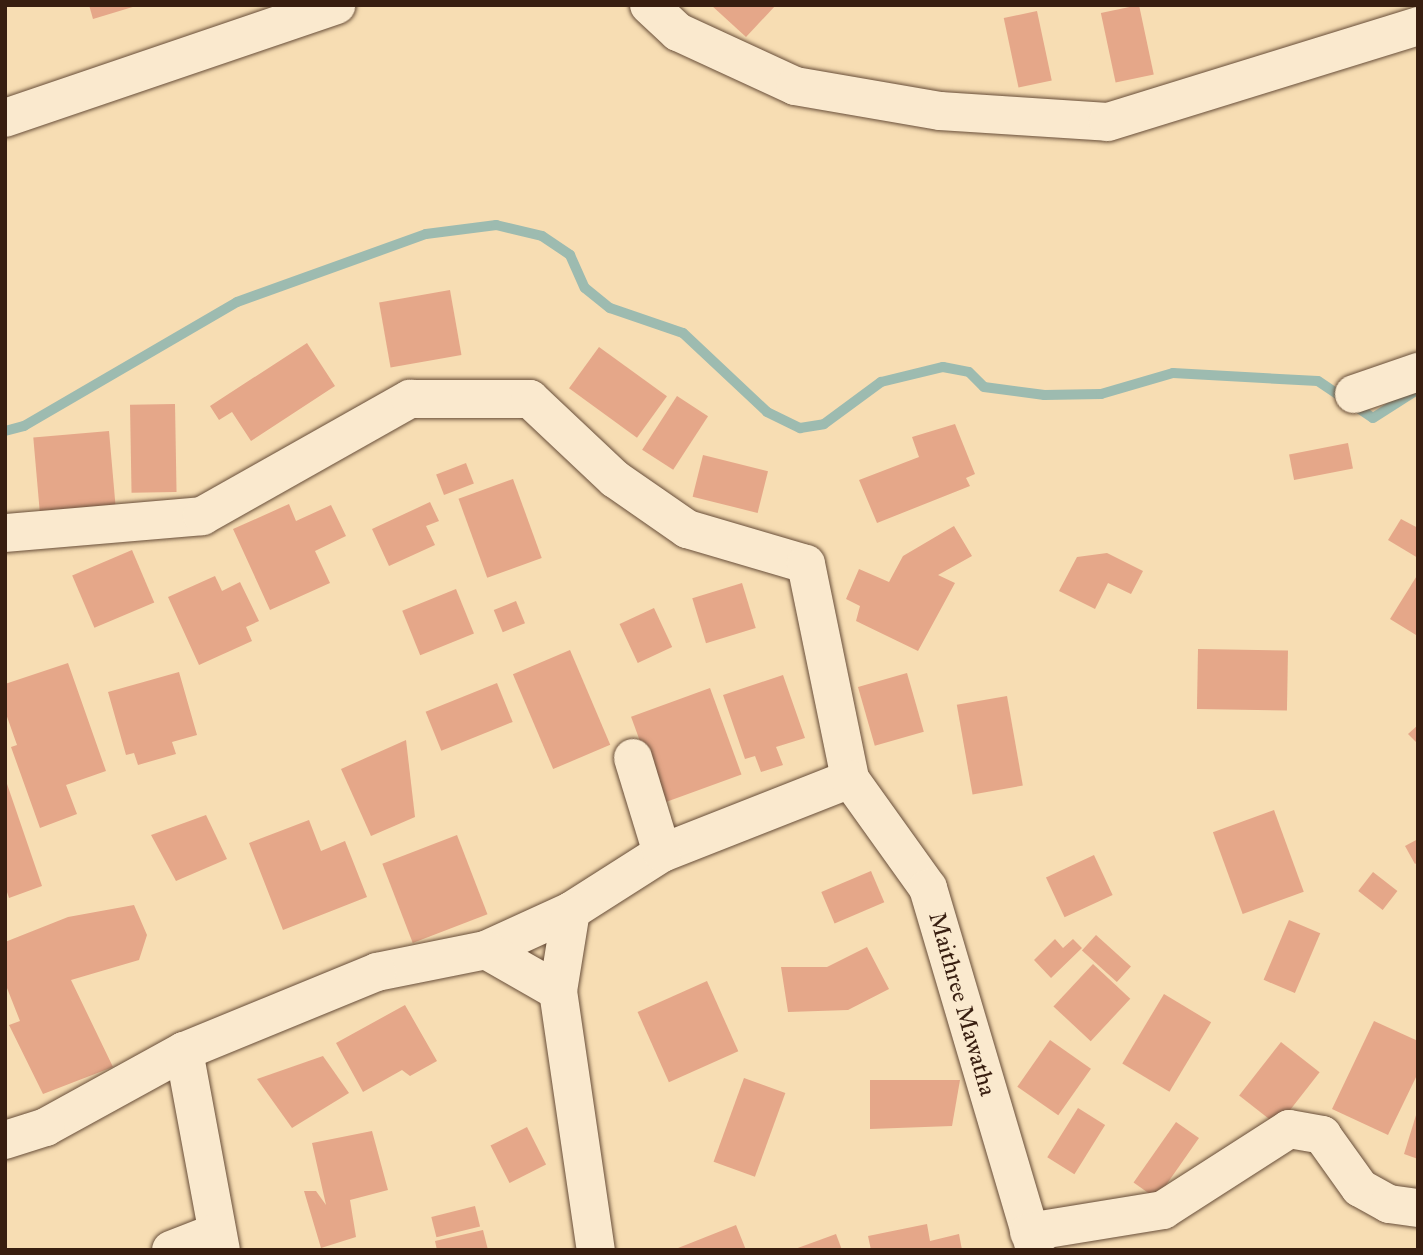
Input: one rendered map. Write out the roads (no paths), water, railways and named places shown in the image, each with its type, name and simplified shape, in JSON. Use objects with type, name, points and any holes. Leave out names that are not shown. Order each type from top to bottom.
[{"type":"street","points":[[5,118],[336,5]]},
{"type":"street","points":[[649,5],[685,18],[795,86],[940,111],[1108,122],[1418,26]]},
{"type":"street","points":[[1354,394],[1418,372]]},
{"type":"street","points":[[5,533],[202,516],[410,400],[530,400],[615,479],[687,529],[806,564],[850,779],[662,853],[571,912],[486,950],[377,972],[184,1051],[46,1127],[9,1130]]},
{"type":"street","points":[[633,758],[662,853]]},
{"type":"street","name":"Maithree Mawatha","points":[[850,779],[928,888],[1032,1241]]},
{"type":"street","points":[[571,912],[558,991],[596,1250]]},
{"type":"street","points":[[486,950],[558,991]]},
{"type":"street","points":[[171,1250],[219,1241],[184,1051]]},
{"type":"street","points":[[1032,1241],[1163,1210],[1289,1129],[1322,1135],[1360,1188],[1389,1204],[1418,1208]]},
{"type":"waterway","points":[[5,431],[24,426],[237,302],[426,234],[496,225],[542,236],[570,255],[585,288],[610,308],[683,333],[767,412],[800,428],[824,424],[881,382],[943,367],[969,372],[984,387],[1044,395],[1101,394],[1173,373],[1318,381],[1373,418],[1417,390]]}]
